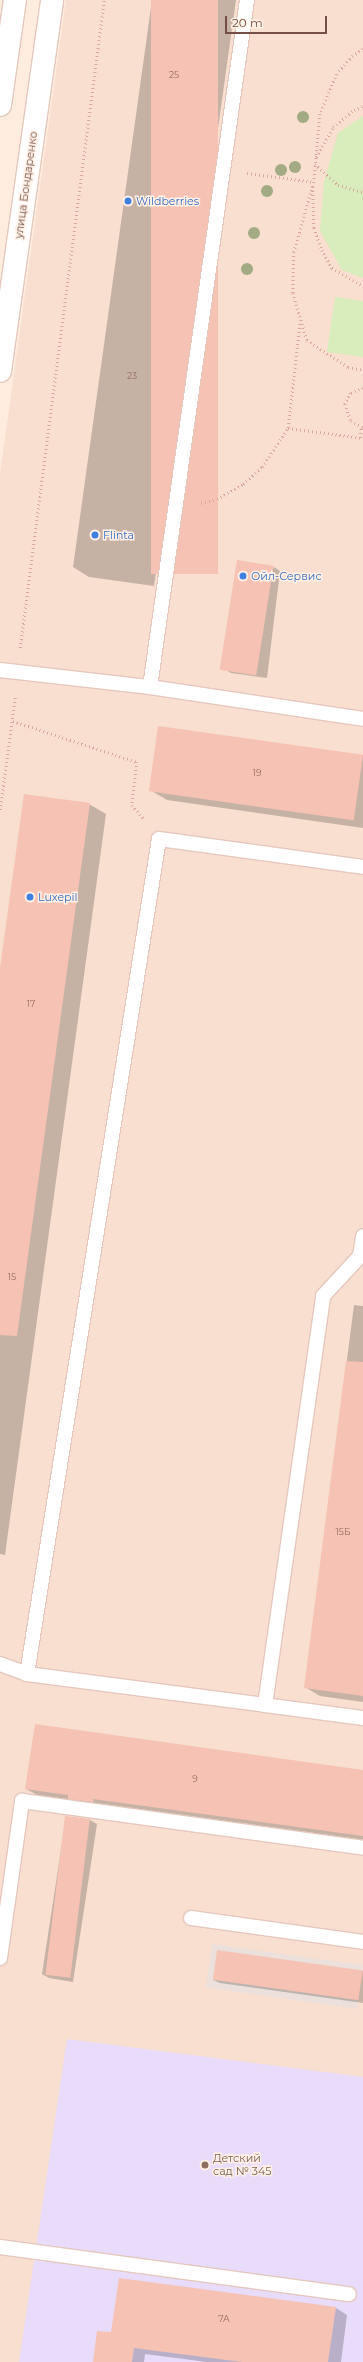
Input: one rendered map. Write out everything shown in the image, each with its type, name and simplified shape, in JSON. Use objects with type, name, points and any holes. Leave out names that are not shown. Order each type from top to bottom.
[{"type":"street","points":[[0,105],[15,0]]},
{"type":"street","name":"улица Бондаренко","points":[[0,371],[52,0]]},
{"type":"lane","points":[[150,687],[247,0]]},
{"type":"lane","points":[[0,670],[17,674],[150,687],[363,719]]},
{"type":"lane","points":[[27,1674],[159,839],[363,867]]},
{"type":"lane","points":[[266,1705],[323,1296],[360,1256],[363,1236]]},
{"type":"lane","points":[[0,1664],[27,1674],[363,1718]]},
{"type":"lane","points":[[0,1958],[22,1801],[363,1848]]},
{"type":"lane","points":[[191,1918],[363,1942]]},
{"type":"lane","points":[[0,2247],[349,2294]]},
{"type":"path","points":[[0,810],[14,721],[17,674],[104,0]]},
{"type":"path","points":[[363,49],[353,56],[336,74],[320,114],[314,182],[314,228],[322,250],[332,268],[363,286]]},
{"type":"path","points":[[315,159],[333,127],[354,110],[363,106]]},
{"type":"path","points":[[315,164],[338,185],[363,192]]},
{"type":"path","points":[[223,170],[314,182]]},
{"type":"path","points":[[314,182],[294,252],[293,293],[307,340],[348,367],[363,370]]},
{"type":"path","points":[[175,509],[217,499],[243,484],[262,467],[288,428],[300,318]]},
{"type":"path","points":[[288,428],[361,438],[362,427],[351,421],[345,404],[351,393],[363,388]]},
{"type":"path","points":[[14,721],[137,762],[132,804],[159,839]]},
{"type":"shaded area","points":[[66,0],[363,0],[363,2362],[0,2362],[0,474]]},
{"type":"shaded area","points":[[212,1944],[363,1965],[356,2009],[206,1988]]},
{"type":"shaded area","name":"Детский сад № 345","points":[[67,2039],[363,2077],[363,2362],[19,2362]]},
{"type":"green space","points":[[363,116],[363,278],[342,270],[320,231],[324,182],[338,133]]},
{"type":"green space","points":[[335,297],[363,301],[363,357],[327,352]]},
{"type":"building","points":[[151,0],[218,0],[218,574],[151,574]]},
{"type":"building","points":[[237,560],[274,566],[256,675],[220,670]]},
{"type":"building","points":[[158,726],[363,755],[354,820],[149,791]]},
{"type":"building","points":[[24,794],[90,803],[17,1336],[0,1335],[0,968]]},
{"type":"building","points":[[346,1361],[363,1362],[363,1696],[304,1688]]},
{"type":"building","points":[[35,1724],[363,1770],[363,1836],[93,1799],[93,1802],[68,1799],[68,1795],[25,1789]]},
{"type":"building","points":[[65,1816],[90,1819],[70,1978],[46,1975]]},
{"type":"building","points":[[217,1950],[363,1970],[358,2000],[213,1980]]},
{"type":"building","points":[[119,2278],[336,2307],[328,2362],[242,2362],[134,2348],[132,2362],[93,2362],[97,2331],[111,2332]]},
{"type":"place","name":"Wildberries","points":[[128,201]]},
{"type":"place","name":"Flinta","points":[[95,535]]},
{"type":"place","name":"Ойл-Сервис","points":[[243,576]]},
{"type":"place","name":"Luxepil","points":[[30,897]]},
{"type":"place","name":"Детский сад № 345","points":[[205,2165]]}]
